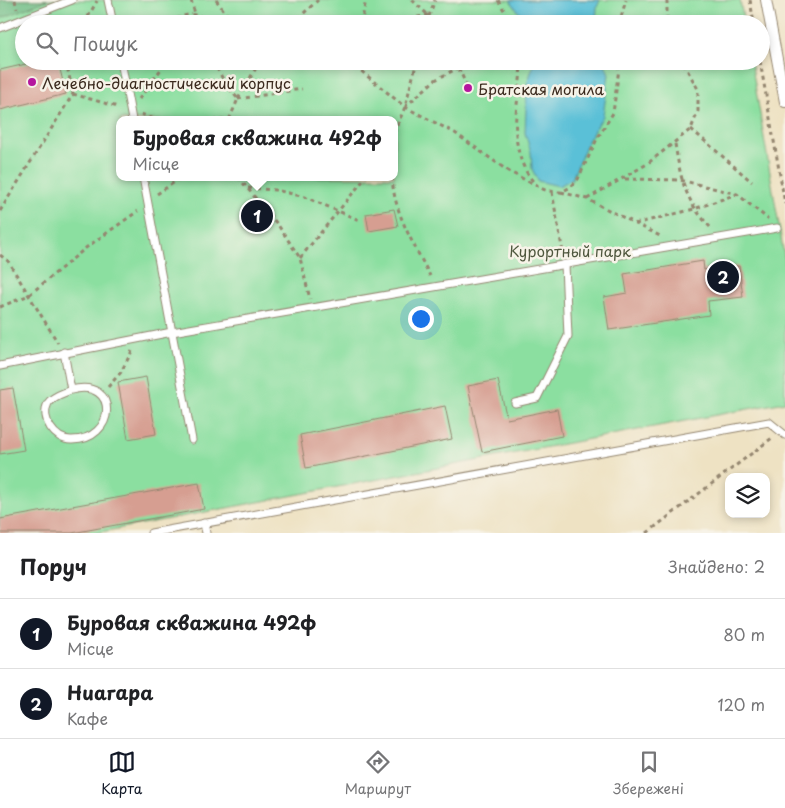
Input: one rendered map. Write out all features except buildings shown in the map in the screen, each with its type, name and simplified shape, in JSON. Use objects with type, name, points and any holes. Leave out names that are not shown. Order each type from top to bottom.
[{"type":"street","points":[[766,0],[769,15]]},
{"type":"street","points":[[770,21],[785,102]]},
{"type":"lane","points":[[33,15],[72,0]]},
{"type":"lane","points":[[108,0],[111,15]]},
{"type":"lane","points":[[0,28],[15,22]]},
{"type":"lane","points":[[122,70],[132,116]]},
{"type":"lane","points":[[144,181],[192,440]]},
{"type":"lane","points":[[0,366],[64,352],[136,341],[172,332],[777,228]]},
{"type":"lane","points":[[515,403],[537,398],[568,336],[565,264]]},
{"type":"lane","points":[[64,352],[71,390]]},
{"type":"lane","points":[[83,387],[101,395],[107,407],[107,419],[104,424],[89,436],[71,440],[58,437],[50,426],[46,414],[48,403],[58,395],[71,390],[83,387]]},
{"type":"lane","points":[[151,533],[768,422],[783,433]]},
{"type":"lane","points":[[204,523],[206,533]]},
{"type":"path","points":[[89,15],[98,0]]},
{"type":"path","points":[[184,15],[196,14],[191,0]]},
{"type":"path","points":[[216,0],[227,15]]},
{"type":"path","points":[[302,15],[318,0]]},
{"type":"path","points":[[363,15],[366,0]]},
{"type":"path","points":[[412,0],[428,15],[435,0]]},
{"type":"path","points":[[498,0],[507,15]]},
{"type":"path","points":[[622,15],[626,0]]},
{"type":"path","points":[[667,0],[667,15]]},
{"type":"path","points":[[750,0],[752,15]]},
{"type":"path","points":[[0,211],[73,94],[68,70]]},
{"type":"path","points":[[131,110],[160,70]]},
{"type":"path","points":[[218,70],[225,83],[238,99]]},
{"type":"path","points":[[231,116],[255,70]]},
{"type":"path","points":[[362,70],[387,94],[405,107],[455,133],[508,171],[552,192],[561,192],[587,198],[634,224],[678,244]]},
{"type":"path","points":[[398,123],[405,107],[414,70]]},
{"type":"path","points":[[405,107],[435,80],[451,70]]},
{"type":"path","points":[[460,70],[466,84]]},
{"type":"path","points":[[520,70],[520,92],[516,115],[517,146],[526,169],[540,187]]},
{"type":"path","points":[[561,192],[571,187],[578,179],[613,113],[619,70]]},
{"type":"path","points":[[587,198],[624,179],[675,144],[691,129],[698,111],[698,89],[687,70]]},
{"type":"path","points":[[762,70],[785,204]]},
{"type":"path","points":[[238,99],[302,89]]},
{"type":"path","points":[[73,94],[147,116]]},
{"type":"path","points":[[691,129],[752,182]]},
{"type":"path","points":[[675,144],[680,180],[694,209],[720,237]]},
{"type":"path","points":[[624,179],[680,180],[737,194],[777,228]]},
{"type":"path","points":[[0,307],[29,295],[87,247],[136,213],[147,200],[176,181]]},
{"type":"path","points":[[241,181],[278,225],[300,258],[312,308]]},
{"type":"path","points":[[300,258],[363,181]]},
{"type":"path","points":[[392,181],[392,190],[401,220],[435,286]]},
{"type":"path","points":[[247,188],[276,190],[305,197],[336,212],[359,220]]},
{"type":"path","points":[[552,192],[565,264]]},
{"type":"path","points":[[634,224],[694,209],[737,194]]},
{"type":"path","points":[[0,255],[8,261],[64,352]]},
{"type":"path","points":[[101,395],[121,372],[136,341]]},
{"type":"path","points":[[647,533],[783,433]]},
{"type":"green space","name":"Курортный парк","points":[[0,0],[740,0],[742,15],[15,15],[15,70],[753,70],[785,261],[785,402],[95,533],[0,533]]},
{"type":"green space","points":[[0,0],[47,0],[0,19]]},
{"type":"water","points":[[510,0],[600,0],[597,15],[521,15]]},
{"type":"water","points":[[532,70],[607,70],[609,74],[603,116],[588,141],[572,179],[559,186],[538,181],[532,169],[531,152],[525,133],[527,84]]},
{"type":"place","name":"Лечебно-диагностический корпус","points":[[32,82]]},
{"type":"place","name":"Братская могила","points":[[468,88]]},
{"type":"place","name":"Буровая скважина 492ф","points":[[257,216]]},
{"type":"place","name":"Ниагара","points":[[723,277]]}]
